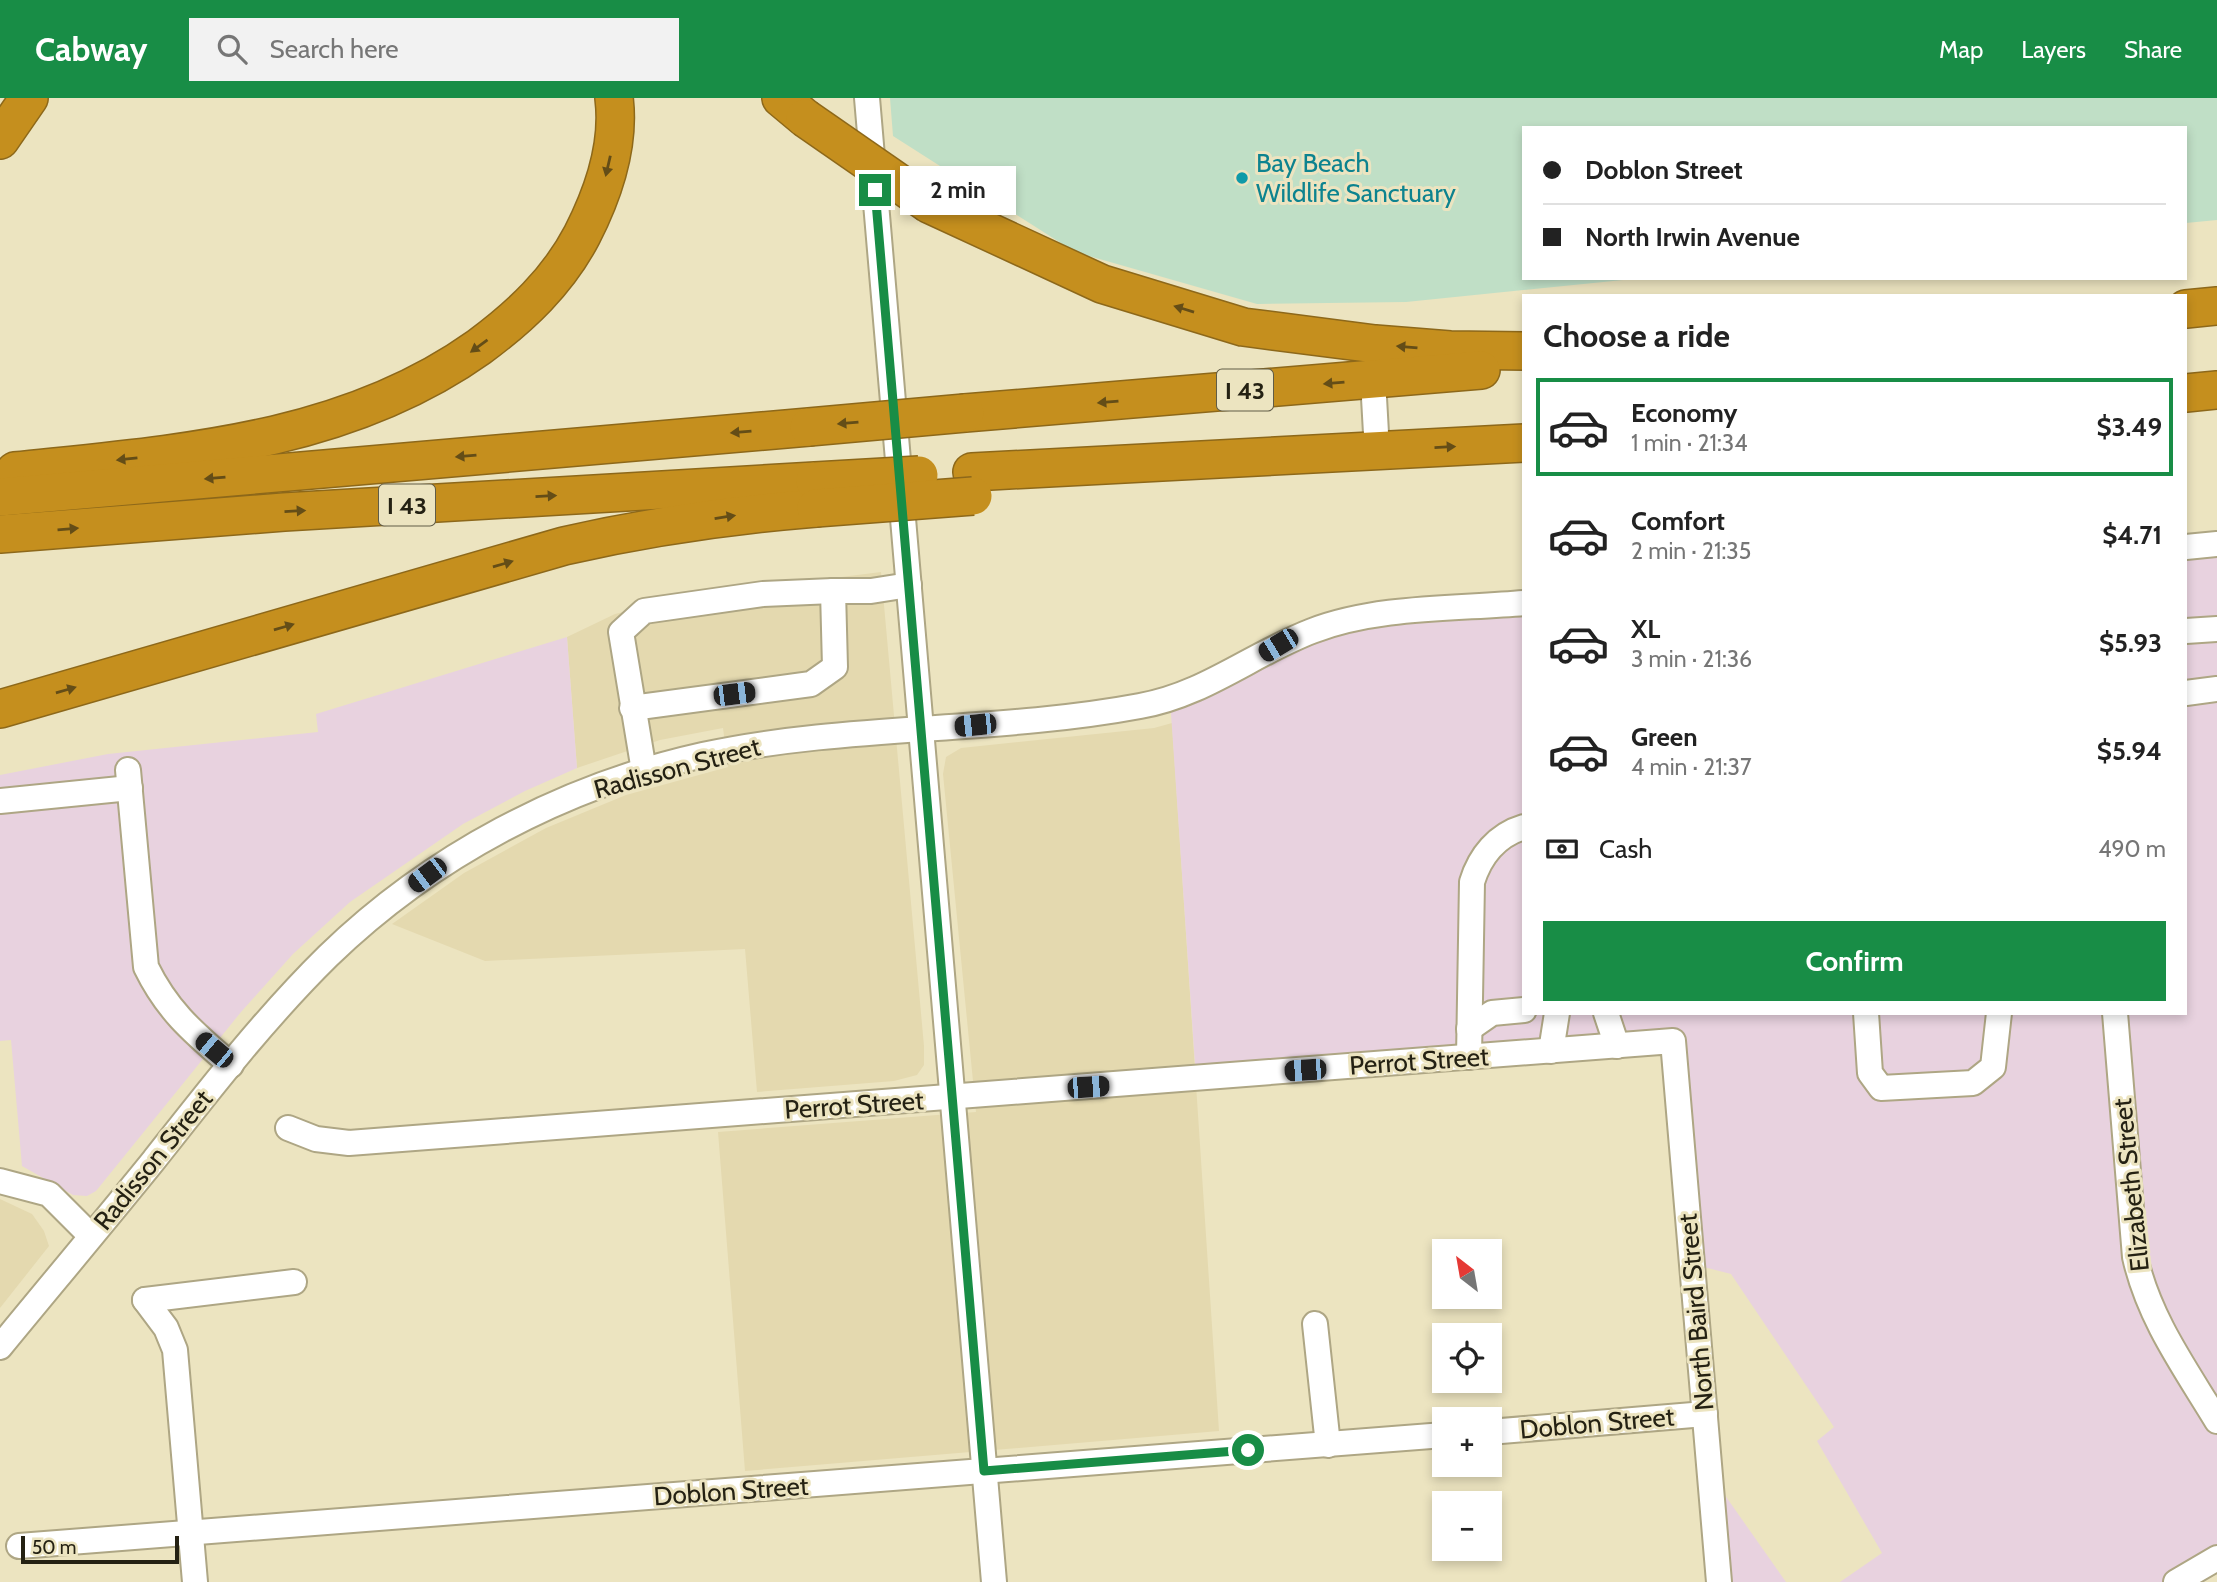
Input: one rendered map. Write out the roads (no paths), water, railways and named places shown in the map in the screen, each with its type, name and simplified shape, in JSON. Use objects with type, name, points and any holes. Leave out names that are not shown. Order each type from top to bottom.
[{"type":"highway","points":[[0,141],[29,98]]},
{"type":"highway","points":[[0,472],[238,444],[324,422],[429,380],[494,336],[518,316],[549,286],[570,257],[602,192],[611,151],[614,98]]},
{"type":"highway","points":[[793,108],[929,204],[1102,284],[1243,327],[1375,344],[1450,350],[1522,351]]},
{"type":"highway","points":[[2187,309],[2217,306]]},
{"type":"highway","name":"I 43","points":[[0,497],[1522,366]]},
{"type":"highway","points":[[2187,393],[2217,390]]},
{"type":"highway","name":"I 43","points":[[0,534],[284,512],[816,494],[1377,451],[1522,443]]},
{"type":"highway","points":[[0,709],[564,546],[621,533],[723,517],[816,494]]},
{"type":"street","points":[[867,98],[994,1582]]},
{"type":"street","points":[[1373,380],[1377,451]]},
{"type":"street","points":[[2187,547],[2217,544]]},
{"type":"street","points":[[644,771],[621,632],[645,611],[763,594],[871,591],[909,585]]},
{"type":"street","points":[[632,708],[811,684],[835,667],[833,592]]},
{"type":"street","name":"Radisson Street","points":[[0,1347],[292,992],[331,953],[372,916],[427,875],[534,813],[644,771],[704,755],[771,743],[921,731],[1138,707],[1208,686],[1278,645],[1347,620],[1522,603]]},
{"type":"street","points":[[2187,631],[2217,629]]},
{"type":"street","points":[[2187,693],[2217,689]]},
{"type":"street","points":[[0,801],[129,779],[146,967],[160,996],[180,1021],[231,1065]]},
{"type":"street","points":[[1469,1057],[1472,882],[1478,862],[1488,849],[1522,828]]},
{"type":"street","points":[[1469,1029],[1492,1013],[1522,1010]]},
{"type":"street","points":[[1551,1051],[1557,1015]]},
{"type":"street","points":[[1607,1015],[1617,1046]]},
{"type":"street","points":[[1866,1015],[1870,1073],[1881,1088],[1973,1083],[1993,1067],[1999,1015]]},
{"type":"street","name":"Elizabeth Street","points":[[2115,1015],[2134,1257],[2142,1290],[2154,1317],[2217,1421]]},
{"type":"street","name":"Perrot Street","points":[[288,1128],[316,1139],[349,1143],[1673,1041]]},
{"type":"street","name":"North Baird Street","points":[[1673,1041],[1719,1582]]},
{"type":"street","points":[[0,1181],[49,1194],[91,1236]]},
{"type":"street","points":[[195,1582],[175,1350],[172,1338],[145,1300],[294,1282]]},
{"type":"street","points":[[1315,1324],[1328,1445]]},
{"type":"street","name":"Doblon Street","points":[[1502,1431],[1705,1415]]},
{"type":"street","name":"Doblon Street","points":[[19,1546],[1432,1437]]},
{"type":"street","points":[[2176,1582],[2217,1558]]},
{"type":"place","name":"Bay Beach Wildlife Sanctuary","points":[[1242,178]]}]
